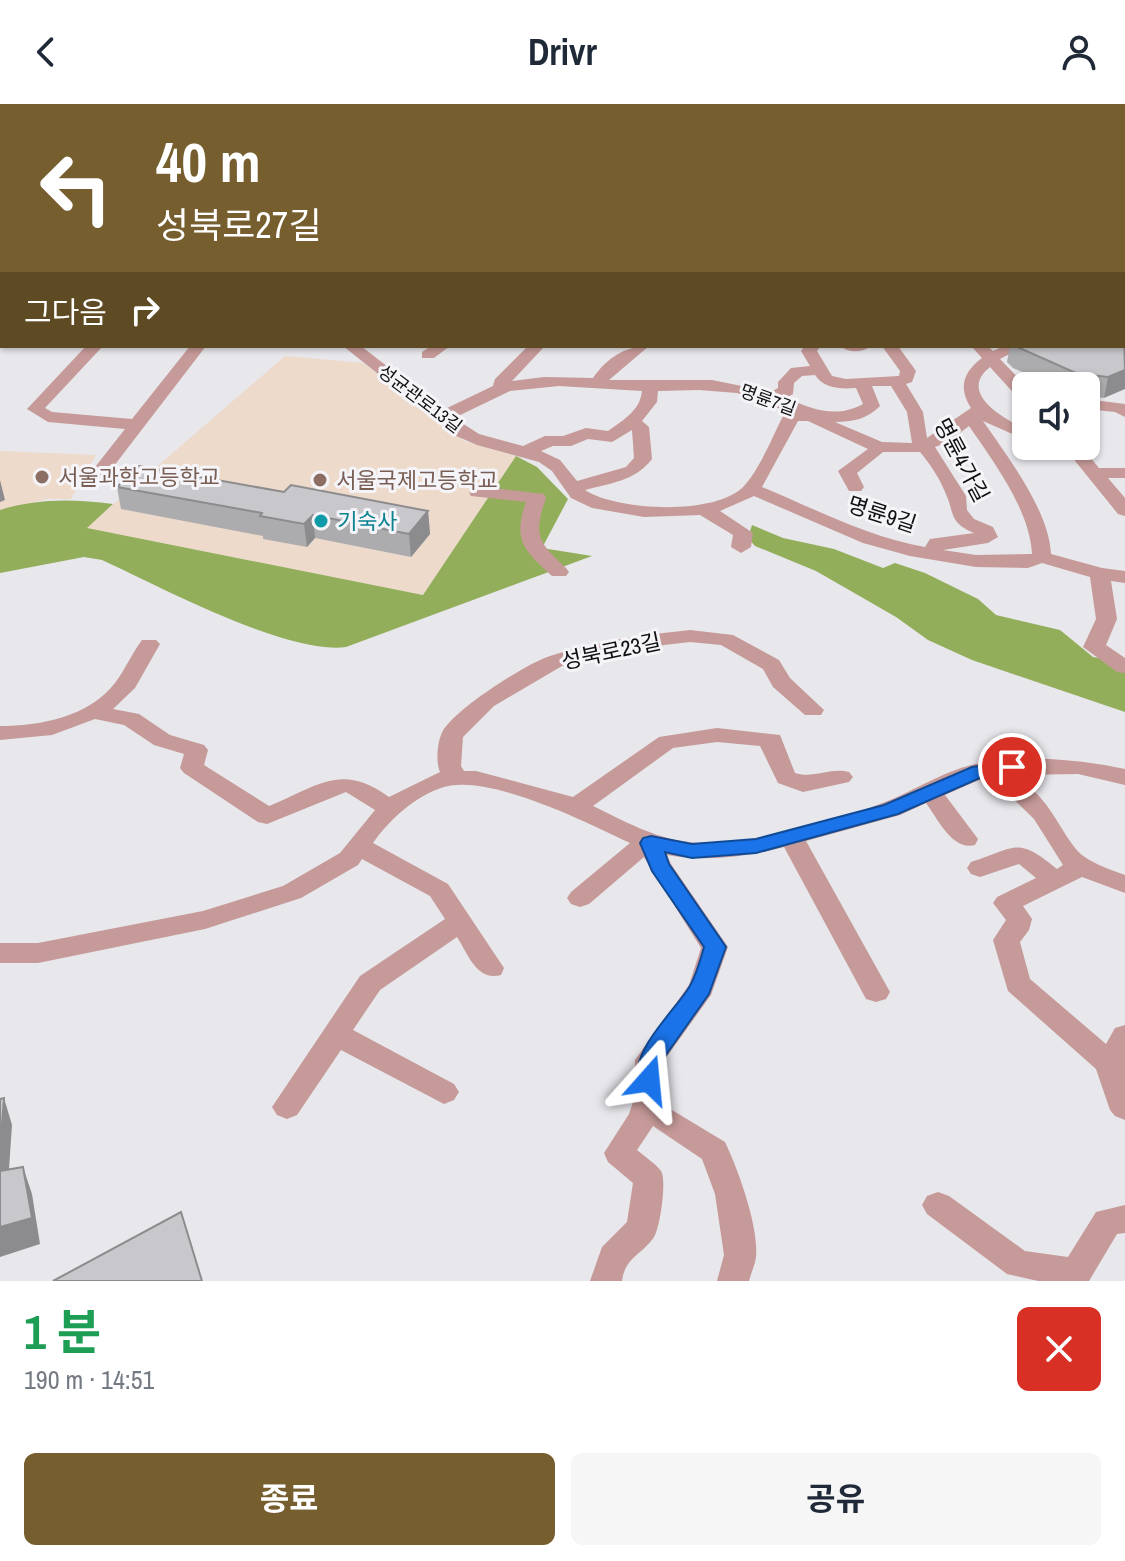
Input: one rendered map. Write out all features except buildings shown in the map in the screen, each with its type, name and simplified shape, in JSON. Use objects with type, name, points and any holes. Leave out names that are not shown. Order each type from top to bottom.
[{"type":"street","points":[[93,348],[35,409],[48,417],[137,425]]},
{"type":"street","points":[[101,471],[196,348]]},
{"type":"street","name":"성균관로13길","points":[[354,348],[472,437],[555,465],[579,496],[608,506],[647,510],[703,509],[721,507],[744,497],[752,489]]},
{"type":"street","points":[[502,388],[501,382],[535,348]]},
{"type":"street","points":[[599,383],[614,363],[638,348]]},
{"type":"street","points":[[811,348],[809,351],[831,382],[863,384],[875,380],[897,383]]},
{"type":"street","name":"명륜4가길","points":[[891,348],[908,371],[906,379],[897,383],[915,412],[915,428],[957,496],[958,510],[967,523],[986,531],[988,537],[937,543],[931,554]]},
{"type":"street","points":[[981,348],[1012,380]]},
{"type":"street","points":[[1012,348],[977,366],[969,389],[978,411],[1012,428]]},
{"type":"street","points":[[772,399],[787,390],[786,382],[797,371],[820,370]]},
{"type":"street","name":"명륜7길","points":[[442,417],[502,388],[550,380],[650,386],[704,384],[735,388],[772,399],[841,434],[889,449],[938,441],[978,411]]},
{"type":"street","points":[[752,489],[792,416],[852,417],[872,406],[863,384]]},
{"type":"street","points":[[523,452],[551,440],[565,442],[586,433],[612,437],[649,406],[652,397],[650,386]]},
{"type":"street","points":[[1100,406],[1123,409]]},
{"type":"street","points":[[978,411],[974,421],[1009,471],[1025,501],[1042,550],[1041,557]]},
{"type":"street","points":[[573,488],[632,471],[643,459],[640,427],[630,422]]},
{"type":"street","points":[[855,487],[847,471],[878,447]]},
{"type":"street","points":[[1082,460],[1125,510]]},
{"type":"street","points":[[1093,473],[1125,473]]},
{"type":"street","name":"명륜9길","points":[[752,489],[870,539],[931,554],[976,561],[1028,562],[1041,557],[1100,574],[1125,577]]},
{"type":"street","points":[[478,492],[537,498],[527,523],[530,544],[559,572]]},
{"type":"street","points":[[703,509],[743,533],[741,547]]},
{"type":"street","points":[[1100,574],[1108,619],[1107,628],[1094,647],[1125,667]]},
{"type":"street","name":"성북로23길","points":[[456,779],[449,766],[452,735],[486,701],[554,661],[621,644],[690,636],[726,639],[771,665],[781,682],[813,710]]},
{"type":"street","points":[[0,733],[18,733],[59,725],[92,712],[128,682],[149,644]]},
{"type":"street","points":[[92,712],[131,719],[162,740],[196,750],[192,768],[267,816],[345,784],[362,789],[390,810]]},
{"type":"street","points":[[574,808],[667,742],[717,735],[772,740],[771,746],[786,778],[803,784],[841,777]]},
{"type":"street","points":[[0,953],[38,953],[205,920],[292,892],[349,859],[400,800],[441,779],[476,779],[552,797],[651,843],[692,851],[756,846],[791,837],[891,809],[979,771],[1078,767],[1125,777]]},
{"type":"street","points":[[979,771],[1012,785],[1043,814],[1068,857],[1125,884]]},
{"type":"street","points":[[929,791],[966,839]]},
{"type":"street","points":[[791,837],[876,992]]},
{"type":"street","points":[[580,898],[630,854],[651,843]]},
{"type":"street","points":[[606,1281],[607,1264],[614,1252],[642,1229],[649,1178],[619,1153],[646,1110],[649,1060],[701,988],[715,947],[659,866],[651,843]]},
{"type":"street","points":[[358,846],[439,890],[491,968]]},
{"type":"street","points":[[980,868],[1023,854],[1054,880]]},
{"type":"street","points":[[1084,866],[1006,903],[1019,919],[1016,930],[1006,940],[1018,984],[1118,1086]]},
{"type":"street","points":[[287,1107],[370,983],[460,922]]},
{"type":"street","points":[[336,1034],[444,1092]]},
{"type":"street","points":[[1118,1086],[1125,1036]]},
{"type":"street","points":[[646,1110],[660,1115],[714,1151],[730,1194],[740,1255],[733,1281]]},
{"type":"street","points":[[938,1205],[1018,1264],[1074,1277],[1107,1222],[1125,1219]]},
{"type":"shaded area","name":"서울국제고등학교","points":[[285,356],[363,363],[464,441],[516,456],[423,595],[86,528]]},
{"type":"shaded area","name":"서울과학고등학교","points":[[0,451],[96,455],[71,499],[48,499],[0,510]]},
{"type":"green space","points":[[516,456],[537,467],[568,499],[542,548],[592,556],[346,647],[321,647],[258,630],[102,560],[84,557],[0,573],[0,510],[42,502],[84,501],[113,504],[87,528],[423,595]]},
{"type":"green space","points":[[752,525],[783,538],[834,549],[883,568],[895,563],[925,573],[978,599],[996,615],[1060,630],[1093,657],[1125,662],[1125,712],[972,660],[928,640],[896,617],[816,571],[755,546],[748,538]]},
{"type":"place","name":"서울과학고등학교","points":[[42,477]]},
{"type":"place","name":"서울국제고등학교","points":[[320,480]]},
{"type":"place","name":"기숙사","points":[[321,521]]},
{"type":"route","points":[[649,1080],[649,1060],[701,988],[715,947],[659,866],[651,843],[692,851],[756,846],[891,809],[979,771],[1012,767]]}]
